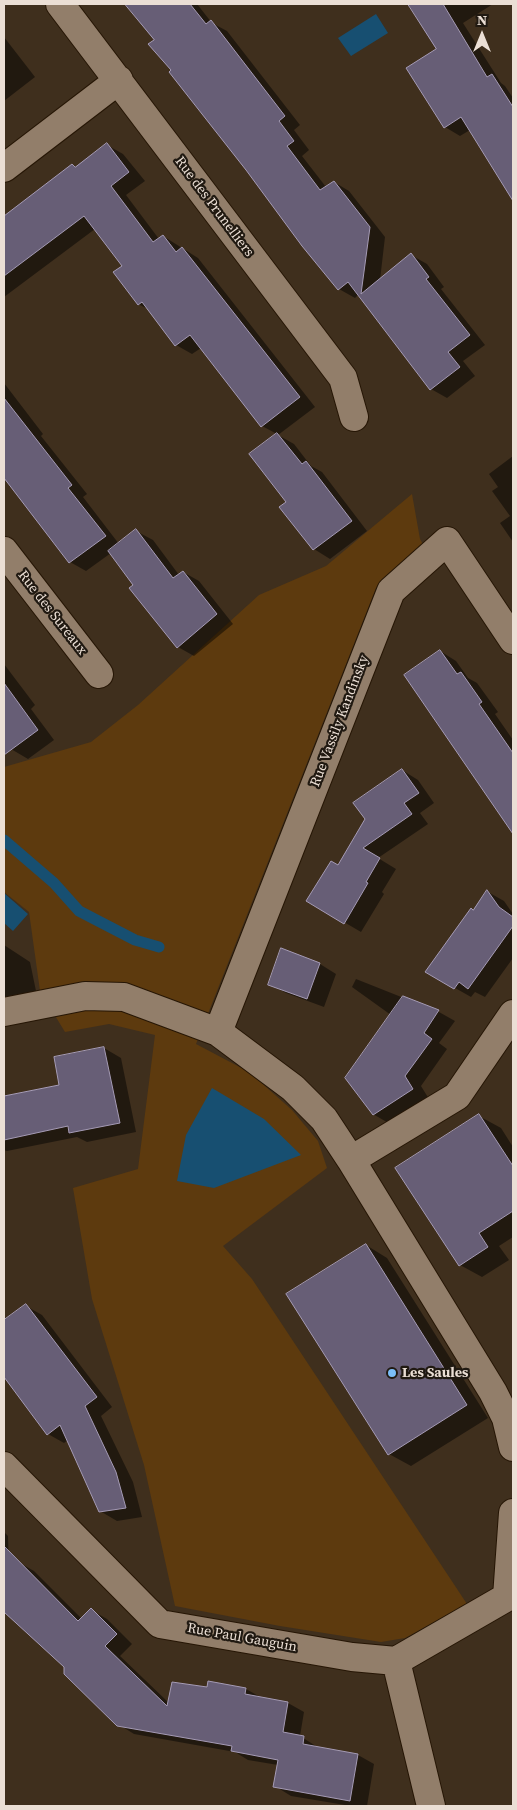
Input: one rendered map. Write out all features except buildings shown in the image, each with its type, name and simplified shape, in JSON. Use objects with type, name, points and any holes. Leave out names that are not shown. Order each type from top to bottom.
[{"type":"street","name":"Rue des Prunelliers","points":[[60,4],[343,378],[354,417]]},
{"type":"street","points":[[4,168],[119,80]]},
{"type":"street","name":"Rue Vassily Kandinsky","points":[[218,1032],[391,591],[447,541],[513,640]]},
{"type":"street","name":"Rue des Sureaux","points":[[4,552],[99,674]]},
{"type":"street","points":[[4,1012],[85,996],[124,997],[218,1032],[293,1088],[324,1119],[351,1160],[493,1392],[506,1418],[513,1447]]},
{"type":"street","points":[[351,1160],[457,1096],[513,1014]]},
{"type":"street","name":"Rue Paul Gauguin","points":[[4,1466],[160,1624],[352,1657],[396,1661]]},
{"type":"street","points":[[431,1806],[396,1661],[510,1597],[513,1513]]},
{"type":"shaded area","points":[[412,494],[420,539],[427,552],[376,588],[196,1044],[249,1072],[292,1110],[318,1141],[327,1168],[223,1246],[252,1279],[467,1604],[405,1638],[381,1642],[280,1626],[175,1606],[144,1465],[92,1299],[73,1188],[138,1169],[155,1035],[109,1024],[65,1032],[40,991],[29,912],[4,892],[4,767],[91,742],[138,705],[259,595],[326,566]]},
{"type":"water","points":[[376,14],[388,33],[351,56],[338,38]]},
{"type":"water","points":[[4,893],[28,914],[13,931],[4,923]]},
{"type":"water","points":[[212,1088],[264,1119],[301,1155],[214,1188],[177,1181],[186,1135]]},
{"type":"waterway","points":[[4,840],[54,883],[79,911],[135,940],[159,947]]},
{"type":"place","name":"Les Saules","points":[[392,1373]]}]
